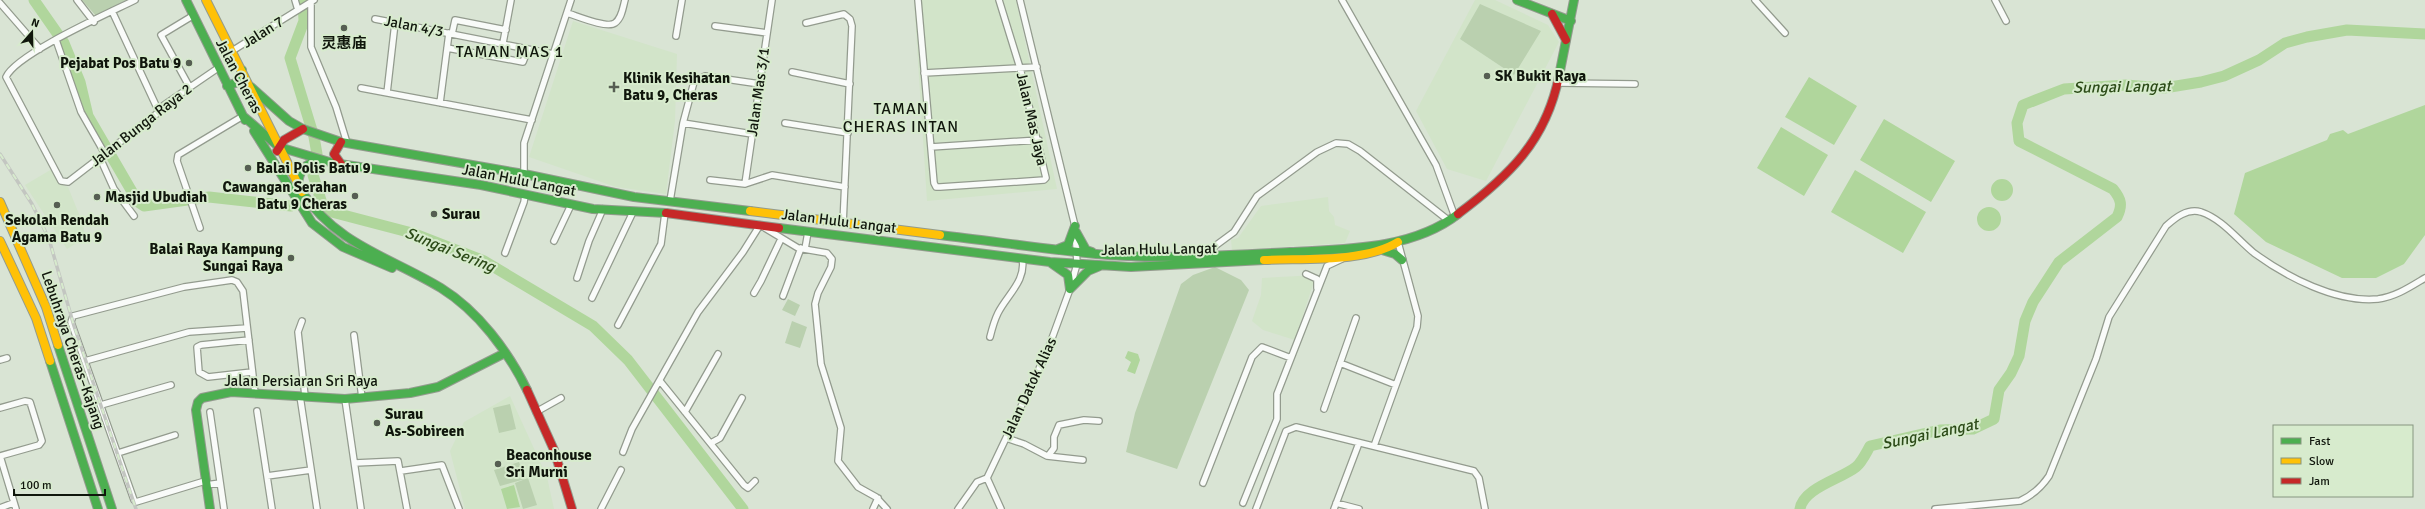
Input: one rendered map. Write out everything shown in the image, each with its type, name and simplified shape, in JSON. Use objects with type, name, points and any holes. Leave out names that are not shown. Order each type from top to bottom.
[{"type":"main road","name":"Jalan Cheras","points":[[186,0],[218,68],[243,116],[273,161]]},
{"type":"main road","name":"Jalan Hulu Langat","points":[[206,0],[251,87],[279,114],[303,129],[344,142],[524,174],[634,197],[1053,250],[1097,254],[1209,256],[1326,250],[1398,242],[1426,232],[1451,218],[1493,188],[1528,152],[1545,121],[1559,83],[1574,0]]},
{"type":"main road","points":[[1517,0],[1571,21]]},
{"type":"main road","points":[[1552,14],[1567,41]]},
{"type":"main road","points":[[227,86],[234,85],[240,80],[242,70]]},
{"type":"main road","points":[[251,87],[306,201],[330,228],[346,240],[430,283],[463,304],[505,353],[536,412],[557,458],[572,509]]},
{"type":"main road","points":[[243,116],[279,147],[322,161]]},
{"type":"main road","points":[[303,129],[284,140],[273,161],[304,214],[327,236],[343,247],[430,283]]},
{"type":"main road","points":[[337,164],[334,154],[344,142]]},
{"type":"main road","name":"Jalan Hulu Langat","points":[[322,161],[482,185],[603,210],[665,213],[1050,262],[1131,267],[1357,255],[1391,247],[1398,242]]},
{"type":"main road","points":[[298,185],[299,172],[303,166],[322,161]]},
{"type":"main road","name":"Lebuhraya Cheras–Kajang","points":[[0,202],[46,307],[112,509]]},
{"type":"main road","points":[[1053,250],[1063,248],[1068,245],[1075,229]]},
{"type":"main road","points":[[1075,229],[1086,250],[1097,254]]},
{"type":"main road","name":"Lebuhraya Cheras–Kajang","points":[[0,241],[17,274],[36,318],[98,509]]},
{"type":"main road","points":[[0,247],[17,274]]},
{"type":"main road","points":[[1381,250],[1395,254],[1402,260]]},
{"type":"main road","points":[[1050,262],[1068,274],[1070,289]]},
{"type":"main road","points":[[1070,289],[1088,271],[1100,265]]},
{"type":"main road","name":"Jalan Persiaran Sri Raya","points":[[210,509],[205,483],[196,410],[198,402],[206,397],[225,394],[254,393],[345,399],[410,393],[438,387],[505,353]]},
{"type":"street","points":[[77,0],[94,22]]},
{"type":"street","points":[[0,3],[40,49],[135,0]]},
{"type":"street","points":[[296,0],[299,10]]},
{"type":"street","points":[[503,43],[511,0]]},
{"type":"street","points":[[524,174],[524,143],[571,0]]},
{"type":"street","points":[[567,13],[608,26],[616,23],[625,0]]},
{"type":"street","points":[[676,36],[682,0]]},
{"type":"street","name":"Jalan Mas 3/1","points":[[745,184],[772,0]]},
{"type":"street","points":[[918,0],[931,147],[1039,140]]},
{"type":"street","name":"Jalan Mas Jaya","points":[[931,147],[936,187],[1044,180],[1046,178],[1039,140],[1020,68],[999,0]]},
{"type":"street","name":"Jalan Datok Alias","points":[[987,478],[1047,352],[1070,289],[1077,264],[1075,229],[1020,0]]},
{"type":"street","points":[[1342,0],[1436,164],[1451,218]]},
{"type":"street","points":[[1755,0],[1785,33]]},
{"type":"street","points":[[1995,0],[2006,21]]},
{"type":"street","points":[[312,2],[311,47],[341,121],[344,142]]},
{"type":"street","name":"Jalan 7","points":[[232,51],[312,2]]},
{"type":"street","points":[[112,11],[160,112]]},
{"type":"street","points":[[806,23],[844,14],[850,19],[852,26],[843,224]]},
{"type":"street","points":[[189,86],[161,35],[194,15]]},
{"type":"street","name":"Jalan 4/3","points":[[375,19],[554,54]]},
{"type":"street","name":"Jalan 4/3","points":[[451,33],[455,20],[506,30]]},
{"type":"street","points":[[387,93],[395,23]]},
{"type":"street","points":[[715,26],[767,33]]},
{"type":"street","points":[[440,103],[447,48],[451,33]]},
{"type":"street","points":[[56,40],[81,112],[106,152]]},
{"type":"street","name":"Jalan 4/3","points":[[447,48],[523,62],[528,49]]},
{"type":"street","name":"Jalan Bunga Raya 2","points":[[40,49],[9,70],[6,77],[15,96],[27,114],[61,181],[65,183],[160,112],[164,105],[189,86],[218,68]]},
{"type":"street","points":[[924,73],[1037,67]]},
{"type":"street","points":[[792,72],[850,84]]},
{"type":"street","points":[[670,201],[683,123],[694,82],[700,77],[705,76],[760,84]]},
{"type":"street","points":[[1559,83],[1635,84]]},
{"type":"street","points":[[362,88],[532,120]]},
{"type":"street","points":[[200,228],[177,161],[178,155],[243,116]]},
{"type":"street","points":[[683,123],[752,134]]},
{"type":"street","points":[[785,123],[848,133]]},
{"type":"street","points":[[1209,256],[1215,246],[1234,232],[1257,196],[1317,152],[1336,143],[1348,144],[1360,151],[1451,218]]},
{"type":"street","points":[[100,158],[114,189],[134,216]]},
{"type":"street","points":[[710,180],[745,184],[772,175],[845,187]]},
{"type":"street","points":[[505,253],[524,202],[525,194]]},
{"type":"street","points":[[554,241],[571,204]]},
{"type":"street","points":[[577,278],[589,241],[603,210]]},
{"type":"street","points":[[592,298],[632,212]]},
{"type":"street","points":[[1936,509],[2020,501],[2032,496],[2041,487],[2049,476],[2088,382],[2109,317],[2166,226],[2176,216],[2187,212],[2200,212],[2217,220],[2254,252],[2276,267],[2302,281],[2330,292],[2356,299],[2378,299],[2401,293],[2425,278]]},
{"type":"street","points":[[618,325],[661,244],[665,213]]},
{"type":"street","points":[[623,452],[632,430],[698,312],[743,252],[760,225],[803,249],[827,253],[832,259],[831,267],[818,293],[815,304],[821,364],[841,428],[838,461],[858,488],[878,498],[887,509]]},
{"type":"street","points":[[783,296],[803,249],[808,232]]},
{"type":"street","points":[[754,293],[761,282],[781,238]]},
{"type":"street","points":[[1374,446],[1417,327],[1418,316],[1398,242]]},
{"type":"street","points":[[1243,503],[1277,418],[1277,394],[1327,266],[1335,261],[1357,255]]},
{"type":"street","points":[[990,337],[997,314],[1023,275],[1024,267],[1022,258]]},
{"type":"street","points":[[1306,274],[1317,279],[1316,294]]},
{"type":"street","points":[[220,482],[205,483],[135,502],[71,322],[73,316],[184,287],[232,280],[236,282],[243,291],[254,393]]},
{"type":"street","points":[[1324,409],[1356,318]]},
{"type":"street","points":[[302,321],[298,332],[302,396],[317,509]]},
{"type":"street","points":[[85,361],[189,332],[247,328]]},
{"type":"street","points":[[354,335],[362,398]]},
{"type":"street","points":[[249,340],[202,344],[196,349],[199,372],[208,377],[252,372]]},
{"type":"street","points":[[1203,483],[1252,357],[1262,347],[1291,358]]},
{"type":"street","points":[[685,412],[718,354]]},
{"type":"street","points":[[0,360],[7,358]]},
{"type":"street","points":[[1340,363],[1396,385]]},
{"type":"street","points":[[659,382],[744,485],[748,488],[755,481]]},
{"type":"street","points":[[101,405],[171,385]]},
{"type":"street","points":[[536,412],[561,398]]},
{"type":"street","points":[[711,444],[720,438],[742,398]]},
{"type":"street","points":[[345,399],[361,509]]},
{"type":"street","points":[[0,408],[25,401],[30,402],[42,440],[39,445],[0,456],[16,509]]},
{"type":"street","points":[[257,411],[272,509]]},
{"type":"street","points":[[210,412],[224,509]]},
{"type":"street","points":[[1048,456],[1054,448],[1054,437],[1059,425],[1084,420],[1099,420]]},
{"type":"street","points":[[1256,509],[1286,431],[1296,427],[1474,471],[1479,478],[1485,509]]},
{"type":"street","points":[[118,453],[175,435]]},
{"type":"street","points":[[1006,438],[1024,444],[1048,456],[1083,460]]},
{"type":"street","points":[[1358,443],[1335,506],[1359,509]]},
{"type":"street","points":[[355,463],[398,461],[407,509]]},
{"type":"street","points":[[401,471],[442,464],[459,509]]},
{"type":"street","points":[[267,476],[311,470]]},
{"type":"street","points":[[601,509],[621,470]]},
{"type":"street","points":[[958,509],[977,482],[987,478],[1001,509]]},
{"type":"street","points":[[873,509],[878,498]]},
{"type":"street","points":[[0,508],[13,503]]},
{"type":"shaded area","points":[[82,0],[126,0],[96,16]]},
{"type":"shaded area","points":[[914,0],[1016,0],[1057,189],[927,201]]},
{"type":"shaded area","name":"SK Bukit Raya","points":[[1475,0],[1495,0],[1548,25],[1559,42],[1486,181],[1447,169],[1416,111]]},
{"type":"shaded area","points":[[1480,4],[1541,31],[1514,75],[1460,39]]},
{"type":"shaded area","name":"Klinik Kesihatan Batu 9, Cheras","points":[[573,21],[677,54],[675,121],[666,194],[616,187],[529,157]]},
{"type":"shaded area","points":[[1809,77],[1857,106],[1834,145],[1785,117]]},
{"type":"shaded area","points":[[2425,105],[2425,235],[2404,264],[2376,278],[2342,278],[2266,242],[2234,214],[2245,173],[2327,140],[2330,134],[2343,130],[2348,134]]},
{"type":"shaded area","points":[[1884,119],[1955,161],[1931,202],[1860,160]]},
{"type":"shaded area","points":[[1781,127],[1828,155],[1804,196],[1757,168]]},
{"type":"shaded area","name":"Sekolah Rendah Agama Batu 9","points":[[52,169],[62,185],[68,187],[83,224],[85,238],[67,249],[25,185]]},
{"type":"shaded area","points":[[1855,170],[1926,212],[1903,253],[1831,212]]},
{"type":"shaded area","points":[[1998,179],[2006,179],[2013,186],[2013,194],[2006,201],[1998,201],[1991,194],[1991,186]]},
{"type":"shaded area","points":[[1328,197],[1329,211],[1334,217],[1335,225],[1350,231],[1345,243],[1232,250],[1231,240],[1238,238],[1261,206]]},
{"type":"shaded area","points":[[1989,207],[1994,208],[2000,214],[2000,224],[1994,230],[1989,231],[1984,230],[1978,224],[1977,219],[1978,214],[1984,208]]},
{"type":"shaded area","points":[[1215,267],[1241,280],[1249,290],[1177,469],[1126,452],[1135,413],[1181,284],[1193,275]]},
{"type":"shaded area","points":[[1316,275],[1295,340],[1263,330],[1252,321],[1261,295],[1262,278]]},
{"type":"shaded area","points":[[788,299],[800,305],[795,316],[782,310]]},
{"type":"shaded area","points":[[792,321],[807,327],[800,348],[785,343]]},
{"type":"shaded area","points":[[1128,351],[1138,354],[1140,360],[1135,374],[1127,371],[1131,362],[1125,358]]},
{"type":"shaded area","name":"Beaconhouse Sri Murni","points":[[510,396],[547,477],[554,509],[465,509],[450,451],[464,422]]},
{"type":"shaded area","points":[[510,404],[516,429],[499,433],[493,408]]},
{"type":"shaded area","points":[[519,462],[525,479],[500,486],[494,470]]},
{"type":"shaded area","points":[[528,478],[537,505],[523,509],[515,483]]},
{"type":"shaded area","points":[[514,485],[520,507],[507,509],[501,489]]},
{"type":"waterway","points":[[34,0],[64,43],[80,82],[88,116],[138,202],[144,206],[209,197],[291,206]]},
{"type":"waterway","name":"Sungai Sering","points":[[303,0],[304,21],[290,58],[314,137],[317,154],[313,175],[324,210],[412,233],[484,261],[593,326],[628,360],[743,509]]},
{"type":"waterway","name":"Sungai Langat","points":[[1800,509],[1808,495],[1856,467],[1870,446],[1940,430],[1973,429],[1994,419],[1999,390],[2011,373],[2019,356],[2025,321],[2033,302],[2059,262],[2117,217],[2120,209],[2120,202],[2113,189],[2019,141],[2017,123],[2023,105],[2064,89],[2126,85],[2164,88],[2201,82],[2224,76],[2259,60],[2285,43],[2307,37],[2347,30],[2425,34]]},
{"type":"railway","points":[[0,154],[32,204],[49,239],[74,326],[136,509]]},
{"type":"traffic: fast","points":[[186,0],[245,120]]},
{"type":"traffic: fast","points":[[1517,0],[1571,21]]},
{"type":"traffic: fast","points":[[1559,76],[1574,0]]},
{"type":"traffic: fast","points":[[227,86],[238,82],[242,70]]},
{"type":"traffic: fast","points":[[251,87],[289,121],[303,129],[341,142],[524,174],[634,197],[750,211]]},
{"type":"traffic: fast","points":[[243,116],[279,147],[333,163],[481,185],[593,209],[666,213]]},
{"type":"traffic: fast","points":[[254,131],[312,223],[343,247],[392,268]]},
{"type":"traffic: fast","points":[[298,185],[301,171],[310,163],[320,161]]},
{"type":"traffic: fast","points":[[302,192],[316,210],[331,225],[348,237],[422,277],[455,297],[491,333],[511,361],[527,390]]},
{"type":"traffic: fast","points":[[940,235],[1057,250],[1120,256],[1217,256],[1333,250],[1377,245],[1420,235],[1440,226],[1458,214]]},
{"type":"traffic: fast","points":[[1058,249],[1068,245],[1075,226]]},
{"type":"traffic: fast","points":[[779,228],[1050,262],[1131,267],[1264,260]]},
{"type":"traffic: fast","points":[[1076,232],[1086,250],[1092,252]]},
{"type":"traffic: fast","points":[[1382,250],[1395,254],[1402,260]]},
{"type":"traffic: fast","points":[[1051,263],[1068,275],[1070,289]]},
{"type":"traffic: fast","points":[[1070,289],[1088,271],[1100,266]]},
{"type":"traffic: fast","points":[[58,345],[112,509]]},
{"type":"traffic: fast","points":[[210,509],[196,410],[198,402],[202,398],[231,392],[345,399],[410,393],[438,387],[505,353]]},
{"type":"traffic: fast","points":[[50,361],[98,509]]},
{"type":"traffic: slow","points":[[206,0],[302,192]]},
{"type":"traffic: slow","points":[[0,202],[46,307],[58,345]]},
{"type":"traffic: slow","points":[[750,211],[940,235]]},
{"type":"traffic: slow","points":[[0,241],[36,318],[50,361]]},
{"type":"traffic: slow","points":[[1264,260],[1315,259],[1351,256],[1384,249],[1398,242]]},
{"type":"traffic: jam","points":[[1552,14],[1566,40]]},
{"type":"traffic: jam","points":[[1458,214],[1493,186],[1523,155],[1545,120],[1553,99],[1559,76]]},
{"type":"traffic: jam","points":[[277,151],[284,140],[303,129]]},
{"type":"traffic: jam","points":[[341,142],[334,154],[341,164]]},
{"type":"traffic: jam","points":[[666,213],[779,228]]},
{"type":"traffic: jam","points":[[527,390],[554,450],[572,509]]},
{"type":"place","name":"灵惠庙","points":[[344,28]]},
{"type":"place","name":"Pejabat Pos Batu 9","points":[[189,63]]},
{"type":"place","name":"SK Bukit Raya","points":[[1487,76]]},
{"type":"place","name":"Klinik Kesihatan Batu 9, Cheras","points":[[614,87]]},
{"type":"place","name":"Balai Polis Batu 9","points":[[248,168]]},
{"type":"place","name":"Cawangan Serahan Batu 9 Cheras","points":[[355,196]]},
{"type":"place","name":"Masjid Ubudiah","points":[[97,197]]},
{"type":"place","name":"Sekolah Rendah Agama Batu 9","points":[[57,205]]},
{"type":"place","name":"Surau","points":[[434,214]]},
{"type":"place","name":"Balai Raya Kampung Sungai Raya","points":[[291,258]]},
{"type":"place","name":"Surau As-Sobireen","points":[[377,423]]},
{"type":"place","name":"Beaconhouse Sri Murni","points":[[498,464]]},
{"type":"district","name":"TAMAN MAS 1","points":[[510,52]]},
{"type":"district","name":"TAMAN CHERAS INTAN","points":[[901,118]]}]
